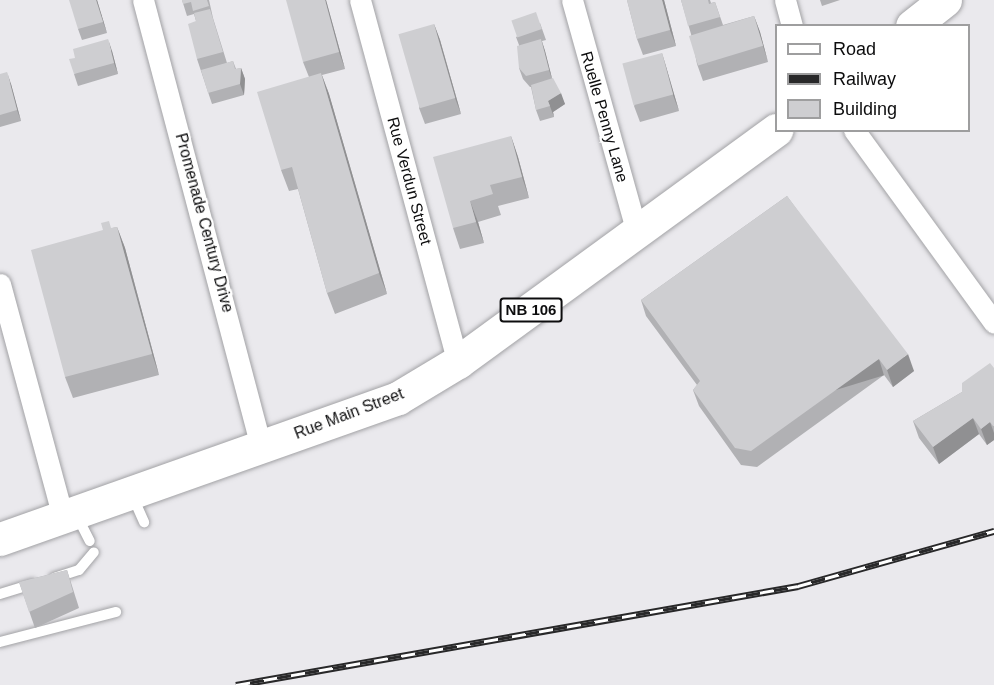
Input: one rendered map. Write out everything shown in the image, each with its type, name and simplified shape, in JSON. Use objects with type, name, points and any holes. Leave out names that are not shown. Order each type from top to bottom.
[{"type":"main road","points":[[915,24],[945,0]]},
{"type":"main road","name":"Rue Main Street","points":[[0,539],[76,524],[131,493],[398,398],[458,362],[775,131]]},
{"type":"street","name":"Promenade Century Drive","points":[[143,0],[261,447]]},
{"type":"street","name":"Rue Verdun Street","points":[[360,0],[458,362]]},
{"type":"street","name":"Ruelle Penny Lane","points":[[572,0],[637,233]]},
{"type":"street","points":[[785,0],[791,24]]},
{"type":"street","points":[[855,132],[994,323]]},
{"type":"street","points":[[0,284],[76,524]]},
{"type":"lane","points":[[131,493],[144,522]]},
{"type":"lane","points":[[0,594],[79,570],[94,552]]},
{"type":"lane","points":[[0,642],[116,612]]},
{"type":"building","points":[[69,0],[96,0],[103,22],[78,29]]},
{"type":"building","points":[[182,0],[207,0],[209,6],[193,11],[191,2],[183,4]]},
{"type":"building","points":[[286,0],[325,0],[339,52],[303,62]]},
{"type":"building","points":[[627,0],[662,0],[670,30],[637,39]]},
{"type":"building","points":[[681,0],[708,0],[709,4],[715,2],[720,17],[688,26]]},
{"type":"building","points":[[210,9],[223,52],[197,59],[188,24],[196,21],[194,13]]},
{"type":"building","points":[[536,12],[542,29],[517,37],[511,20]]},
{"type":"building","points":[[754,16],[763,46],[698,66],[689,36]]},
{"type":"building","points":[[434,24],[455,98],[420,108],[398,34]]},
{"type":"building","points":[[108,39],[114,63],[74,74],[69,59],[75,58],[73,49]]},
{"type":"building","points":[[541,39],[549,70],[526,76],[519,68],[517,46]]},
{"type":"building","points":[[662,53],[673,95],[634,105],[622,64]]},
{"type":"building","points":[[233,61],[235,69],[241,68],[240,84],[208,93],[201,70]]},
{"type":"building","points":[[7,72],[17,110],[0,115],[0,74]]},
{"type":"building","points":[[321,73],[379,273],[327,293],[292,167],[281,170],[257,92]]},
{"type":"building","points":[[553,78],[561,93],[548,101],[550,106],[536,110],[531,85]]},
{"type":"building","points":[[511,136],[522,177],[490,185],[493,194],[470,201],[476,222],[453,228],[433,157]]},
{"type":"building","points":[[787,196],[908,354],[887,370],[879,359],[751,451],[735,448],[693,390],[700,381],[641,300]]},
{"type":"building","points":[[109,221],[111,228],[117,227],[152,354],[65,377],[31,250],[103,230],[101,223]]},
{"type":"building","points":[[990,363],[994,368],[994,426],[990,422],[981,429],[973,418],[933,447],[913,421],[962,392],[962,383]]},
{"type":"building","points":[[67,570],[73,592],[29,612],[19,582]]},
{"type":"railway","points":[[236,685],[798,586],[994,531]]}]
